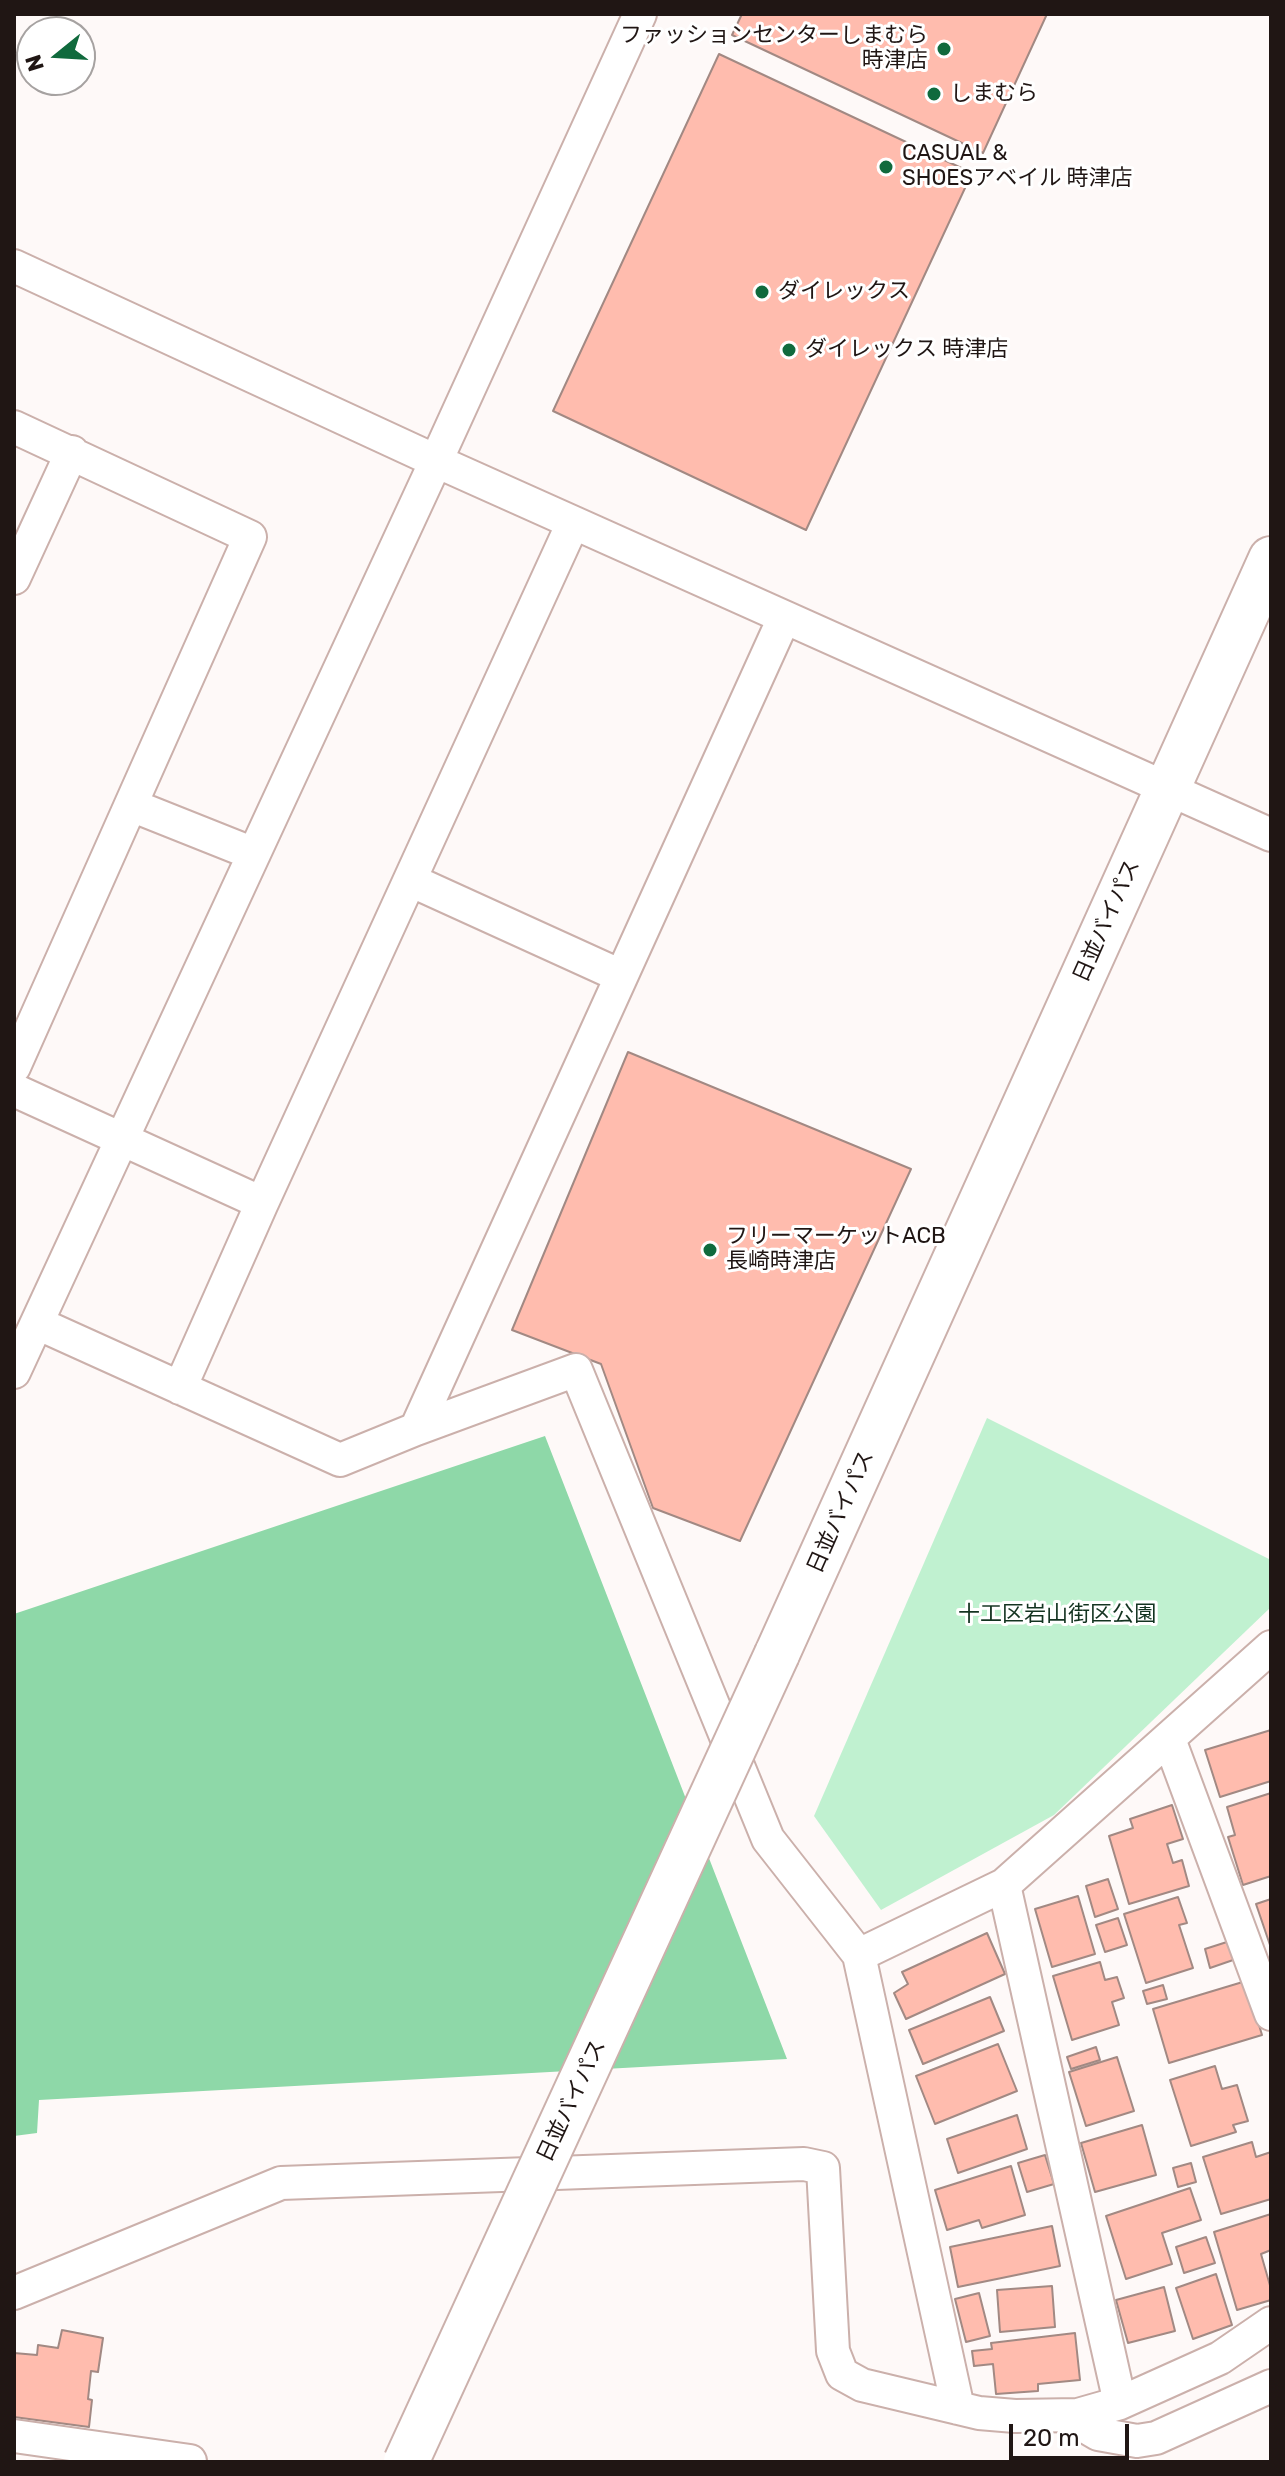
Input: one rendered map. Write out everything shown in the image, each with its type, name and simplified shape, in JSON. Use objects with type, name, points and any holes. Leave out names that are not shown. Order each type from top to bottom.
[{"type":"highway","name":"日並バイパス","points":[[406,2462],[777,1654],[1271,559]]},
{"type":"street","points":[[14,1372],[640,14]]},
{"type":"street","points":[[14,266],[436,461],[1271,835]]},
{"type":"street","points":[[14,427],[250,537],[14,1067]]},
{"type":"street","points":[[14,578],[72,452]]},
{"type":"street","points":[[180,1388],[573,523]]},
{"type":"street","points":[[416,1429],[784,618]]},
{"type":"street","points":[[131,805],[254,854]]},
{"type":"street","points":[[410,880],[621,976]]},
{"type":"street","points":[[14,1090],[262,1203]]},
{"type":"street","points":[[37,1323],[340,1460],[576,1370],[768,1839],[859,1955],[958,2408]]},
{"type":"street","points":[[859,1955],[1004,1885],[1271,1647]]},
{"type":"street","points":[[1169,1739],[1271,2014]]},
{"type":"street","points":[[1004,1885],[1120,2403]]},
{"type":"street","points":[[14,2293],[281,2183],[804,2164],[823,2168],[833,2351],[842,2374],[862,2385],[979,2413],[1078,2415],[1120,2403],[1220,2358],[1271,2323]]},
{"type":"street","points":[[1078,2415],[1086,2427],[1098,2434],[1137,2441],[1156,2438],[1271,2386]]},
{"type":"street","points":[[14,2436],[190,2461]]},
{"type":"green space","name":"十工区岩山街区公園","points":[[987,1418],[1271,1560],[1271,1607],[1054,1815],[881,1910],[814,1816]]},
{"type":"shaded area","points":[[545,1436],[787,2059],[39,2100],[37,2133],[14,2136],[14,1614]]},
{"type":"building","name":"しまむら","points":[[742,14],[1047,14],[983,153],[732,35]]},
{"type":"building","name":"ダイレックス","points":[[719,54],[972,173],[806,530],[553,411]]},
{"type":"building","name":"フリーマーケットACB 長崎時津店","points":[[628,1052],[911,1169],[740,1541],[653,1508],[601,1364],[512,1330]]},
{"type":"building","points":[[1271,1730],[1271,1781],[1220,1797],[1205,1750]]},
{"type":"building","points":[[1271,1793],[1271,1876],[1243,1885],[1228,1837],[1235,1835],[1227,1807]]},
{"type":"building","points":[[1172,1805],[1183,1839],[1167,1844],[1173,1863],[1182,1860],[1189,1886],[1129,1904],[1109,1836],[1133,1828],[1130,1819]]},
{"type":"building","points":[[1108,1879],[1118,1909],[1095,1917],[1086,1886]]},
{"type":"building","points":[[1078,1896],[1095,1954],[1052,1967],[1035,1909]]},
{"type":"building","points":[[1178,1897],[1187,1923],[1179,1925],[1193,1968],[1146,1983],[1124,1914]]},
{"type":"building","points":[[1271,1899],[1271,1948],[1256,1904]]},
{"type":"building","points":[[1118,1918],[1127,1945],[1105,1952],[1096,1925]]},
{"type":"building","points":[[987,1933],[1005,1974],[906,2019],[894,1993],[908,1984],[902,1972]]},
{"type":"building","points":[[1230,1941],[1236,1959],[1210,1968],[1205,1949]]},
{"type":"building","points":[[1100,1962],[1105,1980],[1117,1977],[1124,1998],[1112,2002],[1119,2025],[1072,2040],[1053,1976]]},
{"type":"building","points":[[1246,1981],[1262,2035],[1169,2063],[1153,2009]]},
{"type":"building","points":[[1163,1985],[1167,1999],[1147,2004],[1143,1991]]},
{"type":"building","points":[[990,1997],[1004,2031],[923,2064],[909,2030]]},
{"type":"building","points":[[998,2044],[1017,2091],[935,2124],[916,2076]]},
{"type":"building","points":[[1096,2047],[1100,2060],[1071,2069],[1067,2057]]},
{"type":"building","points":[[1117,2057],[1134,2111],[1086,2126],[1069,2072]]},
{"type":"building","points":[[1215,2066],[1222,2089],[1237,2085],[1248,2121],[1233,2125],[1236,2132],[1191,2146],[1170,2080]]},
{"type":"building","points":[[1017,2115],[1027,2149],[958,2173],[947,2139]]},
{"type":"building","points":[[1142,2125],[1156,2175],[1095,2192],[1081,2143]]},
{"type":"building","points":[[1252,2142],[1256,2157],[1271,2152],[1271,2199],[1221,2214],[1203,2157]]},
{"type":"building","points":[[1045,2155],[1054,2184],[1027,2192],[1018,2163]]},
{"type":"building","points":[[1191,2163],[1196,2182],[1178,2187],[1173,2168]]},
{"type":"building","points":[[1011,2166],[1025,2215],[982,2228],[979,2220],[947,2230],[935,2190]]},
{"type":"building","points":[[1190,2188],[1201,2220],[1162,2233],[1172,2264],[1126,2279],[1106,2216]]},
{"type":"building","points":[[1271,2214],[1271,2250],[1261,2254],[1271,2300],[1237,2310],[1214,2232]]},
{"type":"building","points":[[1052,2226],[1060,2266],[958,2287],[950,2247]]},
{"type":"building","points":[[1206,2237],[1215,2263],[1184,2273],[1176,2247]]},
{"type":"building","points":[[1216,2274],[1232,2325],[1193,2339],[1176,2288]]},
{"type":"building","points":[[1052,2286],[1055,2327],[1000,2332],[997,2290]]},
{"type":"building","points":[[1164,2287],[1175,2331],[1128,2343],[1116,2300]]},
{"type":"building","points":[[979,2293],[990,2336],[966,2342],[955,2299]]},
{"type":"building","points":[[62,2330],[103,2338],[98,2372],[91,2371],[89,2427],[14,2417],[14,2353],[37,2355],[38,2345],[58,2348]]},
{"type":"building","points":[[1075,2333],[1080,2380],[1038,2384],[1038,2391],[996,2394],[993,2364],[974,2366],[972,2351],[992,2349],[991,2343]]},
{"type":"place","name":"ファッションセンターしまむら 時津店","points":[[944,49]]},
{"type":"place","name":"しまむら","points":[[934,94]]},
{"type":"place","name":"CASUAL & SHOESアベイル 時津店","points":[[886,167]]},
{"type":"place","name":"ダイレックス","points":[[762,292]]},
{"type":"place","name":"ダイレックス 時津店","points":[[789,350]]},
{"type":"place","name":"フリーマーケットACB 長崎時津店","points":[[710,1250]]}]
